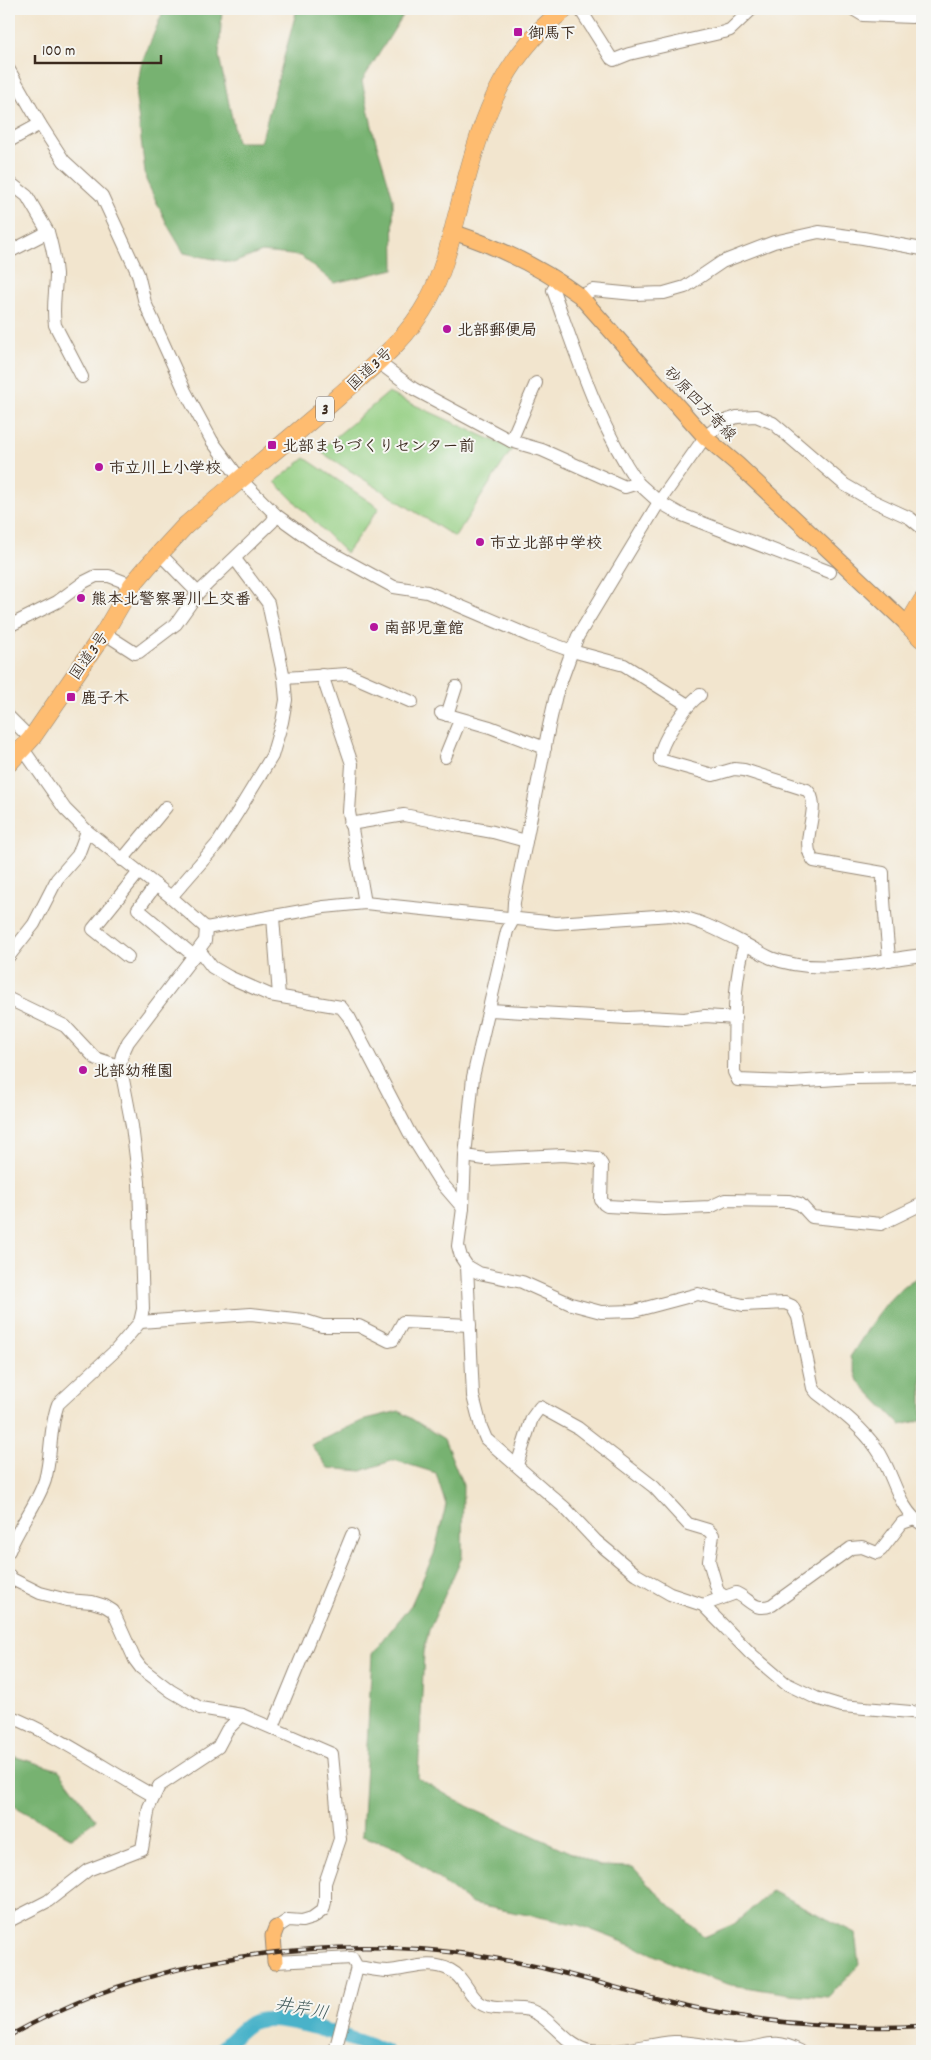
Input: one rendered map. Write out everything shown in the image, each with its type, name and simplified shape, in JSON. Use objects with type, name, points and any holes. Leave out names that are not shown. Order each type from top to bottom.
[{"type":"highway","name":"国道3号","points":[[9,764],[27,744],[104,633],[132,585],[159,553],[185,526],[378,362],[413,324],[429,300],[452,232],[482,124],[502,82],[525,45],[545,24],[565,9]]},
{"type":"highway","points":[[922,601],[908,625],[922,639]]},
{"type":"main road","name":"砂原四方寄線","points":[[452,232],[484,243],[555,278],[580,296],[705,437],[737,464],[908,625]]},
{"type":"main road","points":[[275,1962],[273,1936],[276,1928]]},
{"type":"street","points":[[580,9],[614,60],[629,54],[730,30],[752,9]]},
{"type":"street","points":[[853,9],[863,15],[912,17],[922,13]]},
{"type":"street","points":[[9,70],[64,161],[102,196],[138,274],[146,303],[186,391],[212,441],[240,479],[276,515],[319,546],[394,587],[427,592],[530,636],[572,651],[624,665],[688,705]]},
{"type":"street","points":[[9,141],[40,124]]},
{"type":"street","points":[[9,182],[26,196],[48,232],[54,250],[56,275],[53,317],[55,325],[82,376]]},
{"type":"street","points":[[9,252],[48,232]]},
{"type":"street","points":[[580,296],[593,290],[634,294],[664,293],[685,286],[722,262],[774,242],[819,232],[922,249]]},
{"type":"street","points":[[553,290],[585,380],[623,461],[638,484],[659,502],[682,515],[726,534],[830,572]]},
{"type":"street","points":[[378,362],[414,389],[511,440],[542,450],[625,487],[638,484]]},
{"type":"street","points":[[511,440],[536,383]]},
{"type":"street","points":[[918,1522],[907,1511],[885,1461],[876,1447],[853,1421],[813,1388],[798,1317],[792,1306],[773,1303],[743,1305],[698,1294],[634,1311],[601,1312],[571,1304],[522,1282],[479,1273],[467,1266],[461,1257],[458,1246],[463,1208],[465,1156],[473,1077],[507,931],[513,920],[514,902],[556,696],[578,636],[659,502],[705,437],[725,421],[737,417],[756,416],[773,423],[844,485],[910,518],[922,528]]},
{"type":"street","points":[[104,633],[134,653],[139,652],[176,624],[198,593],[272,522],[276,515]]},
{"type":"street","points":[[159,553],[198,593]]},
{"type":"street","points":[[171,897],[218,843],[272,756],[282,722],[286,700],[284,678],[268,603],[235,559]]},
{"type":"street","points":[[9,626],[57,602],[84,582],[96,576],[109,576],[132,585]]},
{"type":"street","points":[[284,678],[348,674],[412,702]]},
{"type":"street","points":[[322,675],[352,764],[350,824],[365,903]]},
{"type":"street","points":[[456,687],[444,714],[490,727],[545,748]]},
{"type":"street","points":[[700,695],[688,705],[665,742],[659,755],[660,760],[713,775],[734,770],[744,770],[807,790],[812,794],[813,802],[808,838],[810,856],[814,862],[883,873],[884,918],[887,929],[888,960]]},
{"type":"street","points":[[9,718],[27,744],[65,809],[87,831],[171,897],[206,928]]},
{"type":"street","points":[[445,757],[460,720]]},
{"type":"street","points":[[122,860],[166,807]]},
{"type":"street","points":[[350,824],[404,815],[493,832],[526,841]]},
{"type":"street","points":[[9,956],[34,924],[57,879],[78,855],[87,831]]},
{"type":"street","points":[[128,957],[93,929],[139,872]]},
{"type":"street","points":[[156,885],[138,909],[212,967],[229,977],[270,995],[341,1007],[349,1018],[409,1132],[439,1180],[463,1208]]},
{"type":"street","points":[[206,928],[324,907],[365,903],[556,923],[671,915],[707,924],[771,958],[806,966],[830,966],[922,955]]},
{"type":"street","points":[[273,917],[279,996]]},
{"type":"street","points":[[9,1552],[45,1481],[51,1452],[54,1414],[58,1404],[116,1350],[140,1322],[144,1298],[139,1182],[132,1126],[120,1064],[128,1042],[205,941],[206,928]]},
{"type":"street","points":[[745,944],[740,959],[736,1018],[734,1072],[738,1080],[792,1082],[852,1078],[922,1077]]},
{"type":"street","points":[[9,999],[65,1026],[95,1058],[116,1065],[120,1064]]},
{"type":"street","points":[[490,1010],[627,1018],[684,1019],[704,1016],[736,1018]]},
{"type":"street","points":[[465,1156],[485,1159],[562,1155],[597,1158],[602,1164],[601,1200],[607,1206],[664,1209],[710,1207],[725,1200],[789,1201],[800,1204],[812,1217],[881,1224],[922,1204]]},
{"type":"street","points":[[467,1266],[473,1396],[486,1439],[565,1508],[596,1541],[637,1575],[670,1594],[703,1605],[751,1654],[785,1683],[816,1698],[842,1706],[922,1713]]},
{"type":"street","points":[[140,1322],[251,1314],[303,1320],[322,1326],[359,1326],[389,1341],[393,1340],[403,1322],[470,1325]]},
{"type":"street","points":[[517,1465],[532,1418],[540,1407],[578,1428],[654,1487],[688,1524],[708,1530],[713,1535],[714,1540],[709,1561],[718,1592],[724,1596]]},
{"type":"street","points":[[703,1605],[736,1593],[757,1607],[764,1608],[772,1605],[850,1548],[862,1547],[877,1553],[902,1523],[918,1522]]},
{"type":"street","points":[[273,1727],[352,1535]]},
{"type":"street","points":[[9,1575],[12,1579],[40,1594],[67,1600],[92,1602],[105,1606],[112,1611],[135,1660],[141,1668],[171,1691],[200,1708],[242,1715],[332,1754],[340,1839],[325,1883],[325,1902],[322,1910],[312,1918],[302,1921],[288,1920],[276,1928]]},
{"type":"street","points":[[9,1921],[48,1900],[88,1870],[142,1849],[149,1807],[159,1786],[218,1746],[227,1730],[242,1715]]},
{"type":"street","points":[[9,1716],[77,1750],[154,1796]]},
{"type":"street","points":[[275,1962],[352,1958],[357,1967],[335,2048]]},
{"type":"street","points":[[357,1967],[388,1971],[407,1966],[437,1965],[450,1970],[459,1977],[472,1995],[482,2004],[528,2010],[547,2020],[580,2048],[590,2051],[686,2042],[737,2049],[772,2043],[800,2051]]},
{"type":"green space","points":[[164,9],[222,9],[219,56],[237,142],[261,142],[297,9],[407,9],[362,81],[374,135],[393,198],[394,269],[334,283],[301,256],[262,252],[233,263],[184,253],[168,226],[146,180],[136,98],[141,65]]},
{"type":"green space","points":[[388,393],[512,449],[455,537],[319,451]]},
{"type":"green space","points":[[305,458],[379,508],[346,553],[275,482]]},
{"type":"green space","points":[[922,1275],[922,1420],[901,1425],[858,1381],[850,1357],[890,1300],[899,1290]]},
{"type":"green space","points":[[399,1411],[444,1439],[463,1485],[462,1557],[429,1630],[424,1652],[418,1778],[457,1801],[600,1866],[633,1867],[655,1891],[704,1937],[734,1924],[772,1891],[855,1933],[859,1965],[828,1997],[790,1994],[731,1985],[694,1973],[644,1950],[579,1925],[472,1904],[396,1847],[362,1836],[372,1654],[411,1605],[434,1554],[446,1505],[436,1473],[394,1460],[361,1471],[328,1468],[311,1445],[366,1419]]},
{"type":"green space","points":[[9,1755],[59,1770],[96,1820],[71,1838],[9,1803]]},
{"type":"waterway","name":"井芹川","points":[[219,2051],[251,2023],[263,2020],[298,2023],[385,2051]]},
{"type":"railway","points":[[9,2036],[75,2003],[150,1977],[204,1964],[259,1954],[314,1949],[370,1947],[480,1956],[556,1971],[685,2005],[760,2019],[814,2025],[922,2026]]},
{"type":"place","name":"御馬下","points":[[518,32]]},
{"type":"place","name":"北部郵便局","points":[[447,329]]},
{"type":"place","name":"北部まちづくりセンター前","points":[[272,445]]},
{"type":"place","name":"市立川上小学校","points":[[99,467]]},
{"type":"place","name":"市立北部中学校","points":[[480,542]]},
{"type":"place","name":"熊本北警察署川上交番","points":[[81,598]]},
{"type":"place","name":"南部児童館","points":[[374,627]]},
{"type":"place","name":"鹿子木","points":[[71,697]]},
{"type":"place","name":"北部幼稚園","points":[[83,1070]]}]
